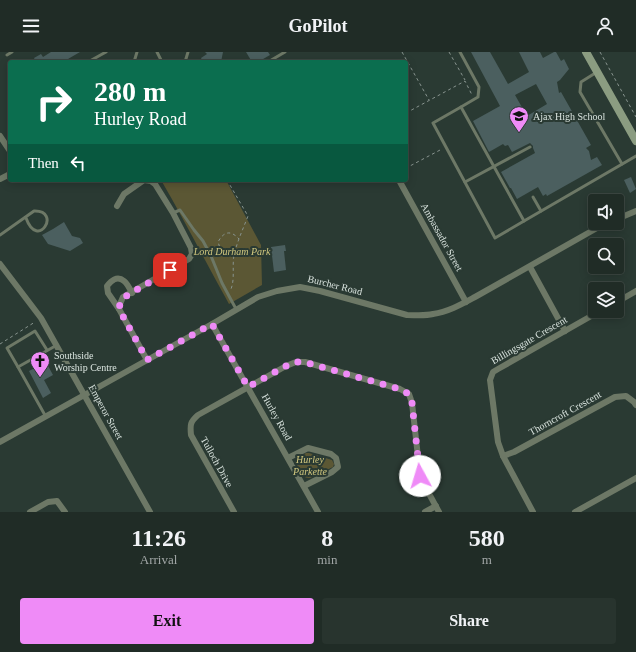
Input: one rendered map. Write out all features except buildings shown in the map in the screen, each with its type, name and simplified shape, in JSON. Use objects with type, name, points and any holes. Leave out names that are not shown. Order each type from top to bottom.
[{"type":"main road","points":[[586,52],[636,141]]},
{"type":"street","points":[[0,136],[8,148]]},
{"type":"street","points":[[117,206],[124,194],[141,182]]},
{"type":"street","points":[[119,309],[123,298],[189,259],[192,254],[191,248],[173,213],[152,182]]},
{"type":"street","name":"Ambassador Street","points":[[400,182],[466,302]]},
{"type":"street","points":[[624,216],[636,211]]},
{"type":"street","name":"Burcher Road","points":[[0,442],[258,297],[277,291],[300,287],[407,315],[421,316],[434,314],[466,302],[594,230]]},
{"type":"street","name":"Emperor Street","points":[[0,264],[41,318],[150,512]]},
{"type":"street","points":[[530,267],[565,331]]},
{"type":"street","points":[[132,292],[124,281],[118,278],[112,280],[107,286],[108,294],[119,309],[147,360]]},
{"type":"street","points":[[624,298],[636,291]]},
{"type":"street","name":"Billingsgate Crescent","points":[[533,512],[503,456],[498,442],[490,380],[493,372],[502,366],[588,318]]},
{"type":"street","name":"Hurley Road","points":[[212,324],[318,512]]},
{"type":"street","name":"Tulloch Drive","points":[[234,512],[191,435],[190,426],[198,415],[286,366],[296,362],[304,362],[400,389],[409,394],[412,403],[420,476],[437,509]]},
{"type":"street","name":"Thorncroft Crescent","points":[[503,456],[514,452],[614,397],[626,396],[636,405]]},
{"type":"street","points":[[288,458],[308,448],[331,454],[336,458],[338,467],[332,472],[304,486]]},
{"type":"street","points":[[575,512],[636,478]]},
{"type":"street","points":[[30,512],[48,502],[57,501],[65,512]]},
{"type":"street","points":[[425,512],[437,509]]},
{"type":"lane","points":[[7,55],[12,52]]},
{"type":"lane","points":[[92,60],[106,52]]},
{"type":"lane","points":[[271,60],[285,52]]},
{"type":"lane","points":[[460,52],[479,87],[478,97],[433,123],[495,238],[636,156]]},
{"type":"lane","points":[[597,72],[581,82],[580,92],[622,164]]},
{"type":"lane","points":[[461,107],[524,221]]},
{"type":"lane","points":[[465,182],[530,147]]},
{"type":"lane","points":[[533,197],[541,211]]},
{"type":"lane","points":[[173,213],[180,210],[203,241],[236,309]]},
{"type":"lane","points":[[0,235],[34,211],[40,211],[44,214],[47,218],[47,223],[45,228],[36,230],[28,224],[26,218]]},
{"type":"lane","points":[[46,417],[7,348],[35,332],[47,350]]},
{"type":"lane","points":[[18,367],[57,345]]},
{"type":"path","points":[[449,52],[473,96]]},
{"type":"path","points":[[600,52],[636,117]]},
{"type":"path","points":[[408,63],[429,101]]},
{"type":"path","points":[[408,112],[465,81]]},
{"type":"path","points":[[408,167],[446,146]]},
{"type":"path","points":[[227,292],[230,290],[232,285],[232,266],[234,254],[248,216],[228,182]]},
{"type":"path","points":[[234,254],[221,251],[218,242],[221,236],[225,233],[236,235],[240,239]]},
{"type":"path","points":[[0,344],[41,318]]},
{"type":"green space","name":"Lord Durham Park","points":[[162,182],[227,182],[261,245],[262,285],[229,304]]},
{"type":"green space","name":"Hurley Parkette","points":[[306,453],[332,460],[334,464],[333,467],[310,478],[305,477],[302,475],[297,465],[297,459]]},
{"type":"place","name":"Ajax High School","points":[[519,133]]},
{"type":"place","name":"Southside Worship Centre","points":[[40,378]]},
{"type":"route","points":[[170,270],[123,298],[120,304],[119,309],[147,360],[212,324],[248,387],[286,366],[296,362],[304,362],[400,389],[409,394],[412,403],[420,476]]}]
